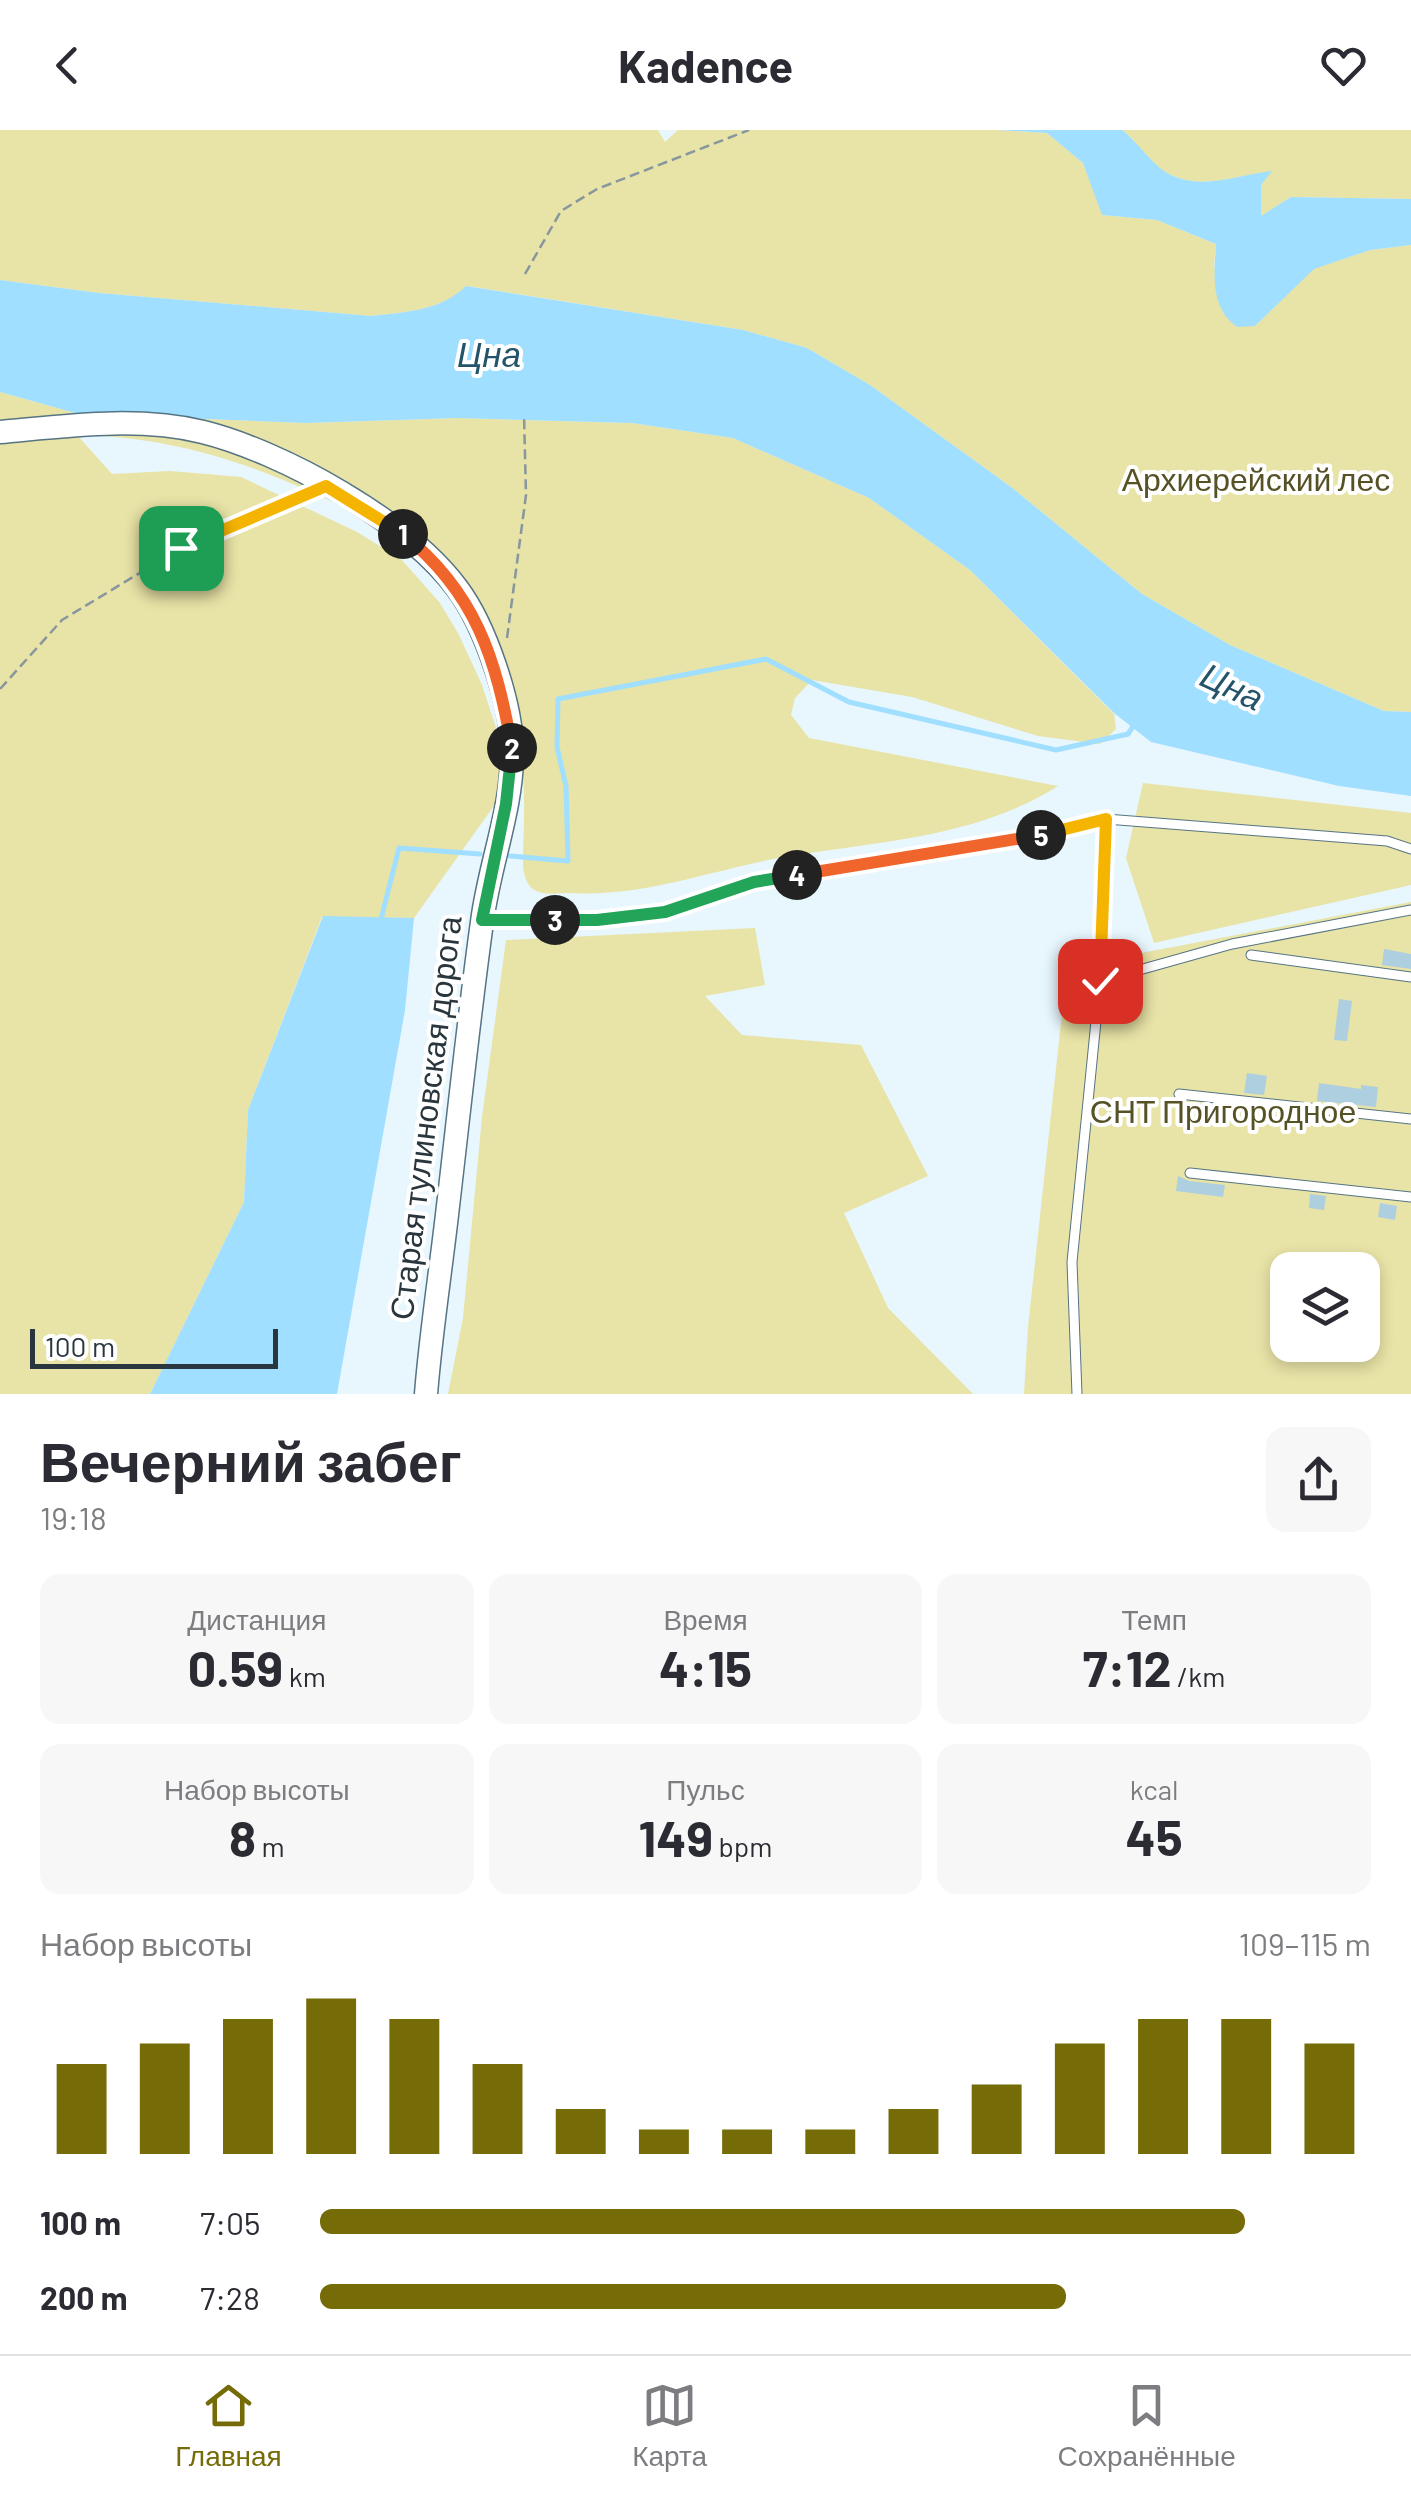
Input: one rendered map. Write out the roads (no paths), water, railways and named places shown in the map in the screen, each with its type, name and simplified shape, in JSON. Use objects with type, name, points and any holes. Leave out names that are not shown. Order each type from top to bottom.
[{"type":"street","name":"Старая тулиновская дорога","points":[[0,432],[139,423],[202,432],[251,448],[326,486],[402,533],[458,589],[478,626],[501,687],[512,750],[506,804],[482,920],[426,1394]]},
{"type":"lane","points":[[482,920],[597,920],[665,912],[754,882],[1022,840],[1106,819],[1387,841],[1411,849]]},
{"type":"lane","points":[[1077,1394],[1072,1262],[1100,981],[1106,819]]},
{"type":"lane","points":[[1100,981],[1232,944],[1411,910]]},
{"type":"lane","points":[[1251,955],[1411,977]]},
{"type":"lane","points":[[1179,1094],[1411,1119]]},
{"type":"lane","points":[[1190,1173],[1411,1197]]},
{"type":"water","points":[[998,130],[1122,130],[1163,170],[1194,181],[1272,171],[1261,185],[1261,216],[1291,197],[1411,199],[1411,245],[1370,250],[1314,269],[1255,326],[1237,327],[1218,300],[1216,244],[1157,220],[1102,215],[1083,163],[1047,133]]},
{"type":"water","name":"Цна","points":[[0,280],[99,293],[371,316],[434,305],[466,286],[743,330],[807,348],[870,385],[1011,487],[1142,594],[1230,645],[1384,711],[1411,712],[1411,796],[1339,786],[1151,742],[1114,713],[970,570],[869,498],[733,438],[632,423],[457,418],[306,423],[79,414],[0,392]]},
{"type":"water","points":[[323,916],[414,918],[405,1010],[337,1394],[150,1394],[244,1202],[248,1110]]},
{"type":"waterway","points":[[510,856],[568,861],[566,786],[557,747],[558,699],[766,659],[849,702],[1056,750],[1128,734],[1136,722]]},
{"type":"waterway","points":[[381,919],[399,848],[480,854]]},
{"type":"park label","name":"Архиерейский лес","points":[[1256,480]]},
{"type":"park label","name":"СНТ Пригородное","points":[[1223,1112]]}]
